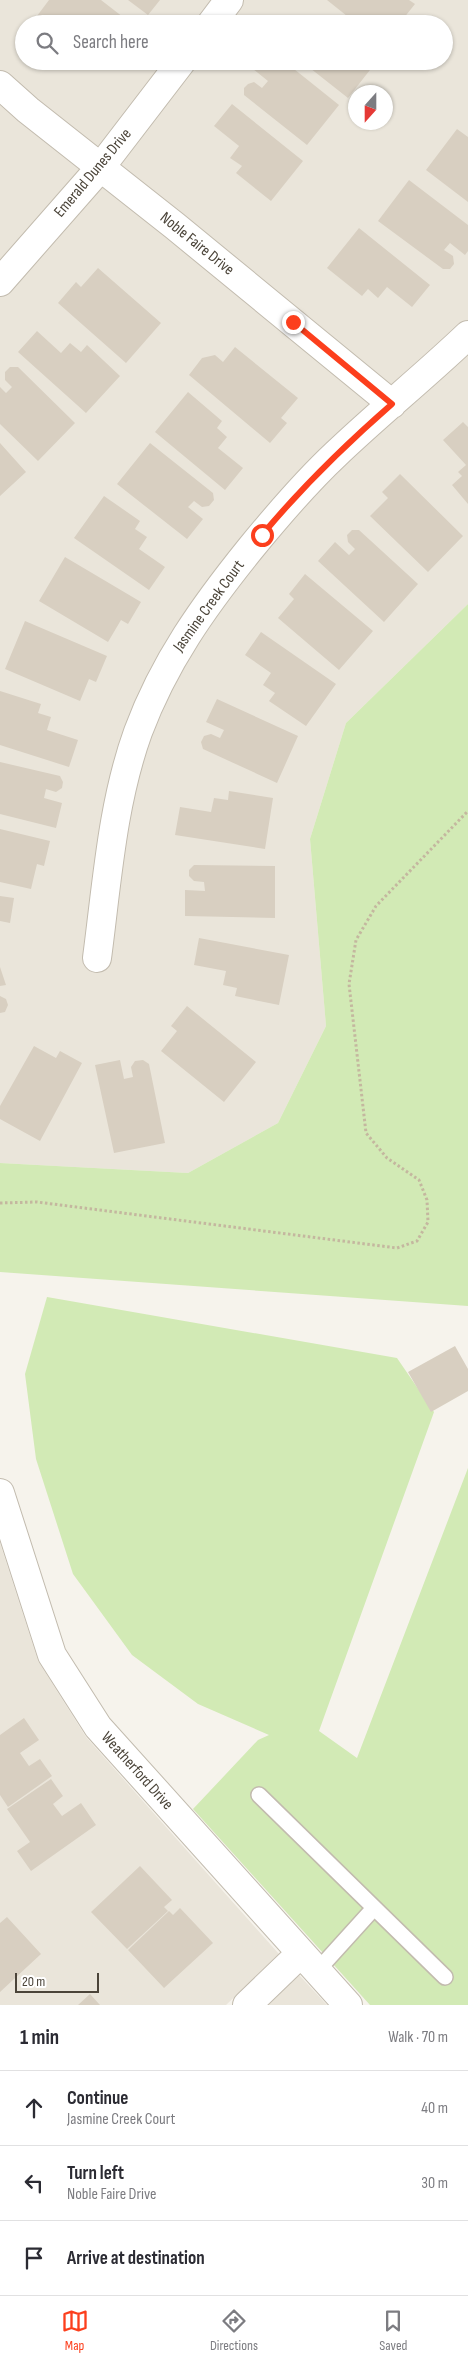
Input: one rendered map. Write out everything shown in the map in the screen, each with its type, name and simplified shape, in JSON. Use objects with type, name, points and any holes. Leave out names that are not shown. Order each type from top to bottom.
[{"type":"street","points":[[218,15],[229,0]]},
{"type":"street","name":"Emerald Dunes Drive","points":[[0,282],[100,168],[175,70]]},
{"type":"street","name":"Noble Faire Drive","points":[[0,85],[100,168],[176,226],[392,404]]},
{"type":"street","name":"Jasmine Creek Court","points":[[97,958],[118,810],[138,732],[157,685],[180,643],[203,610],[293,497],[336,454],[468,335]]},
{"type":"street","name":"Weatherford Drive","points":[[0,1493],[52,1655],[98,1727],[348,2005]]},
{"type":"street","points":[[247,2005],[309,1962]]},
{"type":"lane","points":[[259,1795],[445,1977]]},
{"type":"lane","points":[[309,1962],[374,1908]]},
{"type":"path","points":[[0,1203],[36,1202],[397,1248],[417,1241],[428,1222],[427,1200],[419,1180],[387,1158],[366,1133],[349,984],[356,940],[376,906],[468,811]]},
{"type":"shaded area","points":[[0,0],[468,0],[468,604],[346,723],[310,839],[326,1026],[278,1123],[188,1173],[0,1163]]},
{"type":"shaded area","points":[[0,1543],[38,1661],[86,1737],[279,1954],[226,2005],[0,2005]]},
{"type":"shaded area","points":[[299,1975],[327,2005],[268,2005]]},
{"type":"green space","points":[[468,604],[468,1306],[0,1272],[0,1163],[188,1173],[278,1123],[326,1026],[310,839],[346,723]]},
{"type":"green space","points":[[47,1297],[397,1358],[434,1412],[319,1731],[357,1758],[468,1468],[468,2005],[370,2005],[193,1809],[258,1740],[269,1735],[198,1704],[132,1655],[73,1574],[36,1459],[25,1374]]},
{"type":"building","points":[[49,0],[101,0],[120,15],[38,15]]},
{"type":"building","points":[[128,0],[160,0],[148,15]]},
{"type":"building","points":[[327,0],[409,0],[415,4],[406,15],[346,15]]},
{"type":"building","points":[[254,70],[295,70],[339,105],[307,145],[244,95],[244,88],[248,84],[254,82],[262,88],[268,81]]},
{"type":"building","points":[[312,70],[370,70],[358,85],[348,85],[348,98]]},
{"type":"building","points":[[232,104],[303,161],[271,201],[236,173],[242,166],[230,158],[239,146],[214,126]]},
{"type":"building","points":[[457,129],[468,137],[468,202],[426,170]]},
{"type":"building","points":[[409,180],[468,225],[468,251],[465,255],[450,243],[444,250],[453,256],[454,264],[450,269],[443,269],[378,221]]},
{"type":"building","points":[[359,228],[430,285],[412,307],[387,287],[378,298],[368,289],[362,296],[327,268]]},
{"type":"building","points":[[98,268],[161,323],[126,363],[58,303],[76,282],[81,287]]},
{"type":"building","points":[[37,331],[61,353],[70,343],[81,352],[87,345],[120,376],[86,413],[18,352]]},
{"type":"building","points":[[235,347],[298,398],[281,418],[287,423],[270,443],[189,375],[202,358],[215,355],[223,362]]},
{"type":"building","points":[[10,367],[18,367],[75,423],[38,461],[0,424],[0,387],[6,393],[12,387],[5,380],[5,372]]},
{"type":"building","points":[[188,392],[222,421],[217,428],[227,437],[218,448],[243,468],[225,490],[155,432]]},
{"type":"building","points":[[463,422],[468,427],[468,504],[452,485],[462,476],[458,472],[466,465],[443,440]]},
{"type":"building","points":[[0,443],[26,472],[0,496]]},
{"type":"building","points":[[150,443],[213,493],[214,500],[209,506],[202,507],[194,501],[188,507],[203,519],[187,539],[117,484]]},
{"type":"building","points":[[400,474],[463,536],[428,572],[370,516],[388,498],[382,492]]},
{"type":"building","points":[[104,496],[140,521],[135,529],[147,537],[139,549],[165,567],[149,590],[74,538]]},
{"type":"building","points":[[352,530],[359,530],[418,584],[384,622],[318,561],[335,542],[349,555],[355,549],[348,542],[347,535]]},
{"type":"building","points":[[65,557],[141,602],[128,624],[121,620],[108,642],[39,601]]},
{"type":"building","points":[[305,574],[373,631],[339,670],[278,618],[294,599],[289,594]]},
{"type":"building","points":[[25,621],[107,656],[96,682],[89,679],[80,701],[5,669]]},
{"type":"building","points":[[261,632],[336,684],[306,726],[269,701],[275,693],[263,685],[271,673],[245,655]]},
{"type":"building","points":[[0,691],[41,704],[38,713],[51,717],[47,730],[78,740],[69,767],[0,745]]},
{"type":"building","points":[[217,699],[298,736],[277,783],[203,749],[201,742],[204,736],[211,734],[220,738],[224,730],[206,722]]},
{"type":"building","points":[[0,762],[60,776],[63,782],[62,788],[56,792],[46,789],[44,798],[62,803],[56,828],[0,814]]},
{"type":"building","points":[[229,791],[273,798],[265,849],[175,835],[180,807],[211,812],[214,798],[228,800]]},
{"type":"building","points":[[0,829],[50,841],[44,866],[37,864],[31,889],[0,882]]},
{"type":"building","points":[[194,865],[275,866],[275,918],[185,916],[185,890],[205,891],[204,882],[194,881],[189,876],[189,870]]},
{"type":"building","points":[[0,896],[14,898],[10,923],[0,921]]},
{"type":"building","points":[[199,938],[289,955],[279,1005],[235,996],[237,988],[223,985],[226,971],[194,965]]},
{"type":"building","points":[[0,967],[6,985],[0,986]]},
{"type":"building","points":[[0,996],[6,999],[8,1005],[5,1012],[0,1013]]},
{"type":"building","points":[[187,1006],[256,1062],[224,1102],[161,1051],[177,1031],[171,1026]]},
{"type":"building","points":[[34,1046],[56,1058],[60,1051],[82,1063],[40,1141],[0,1119],[0,1106]]},
{"type":"building","points":[[120,1060],[124,1079],[133,1077],[131,1067],[135,1061],[143,1060],[149,1064],[165,1143],[114,1153],[95,1065]]},
{"type":"building","points":[[455,1346],[468,1369],[468,1391],[431,1412],[408,1372]]},
{"type":"building","points":[[24,1718],[39,1740],[20,1753],[29,1766],[40,1759],[52,1776],[8,1807],[0,1795],[0,1735]]},
{"type":"building","points":[[51,1779],[63,1796],[53,1804],[62,1816],[81,1803],[96,1825],[31,1871],[17,1851],[30,1842],[7,1809]]},
{"type":"building","points":[[140,1866],[172,1900],[164,1907],[168,1911],[127,1949],[91,1912]]},
{"type":"building","points":[[180,1908],[213,1943],[164,1988],[128,1950],[169,1911],[173,1915]]},
{"type":"building","points":[[7,1917],[41,1954],[0,1992],[0,1923]]},
{"type":"building","points":[[90,1994],[100,2005],[78,2005]]},
{"type":"route","points":[[262,535],[293,497],[336,454],[392,404],[293,322]]}]
